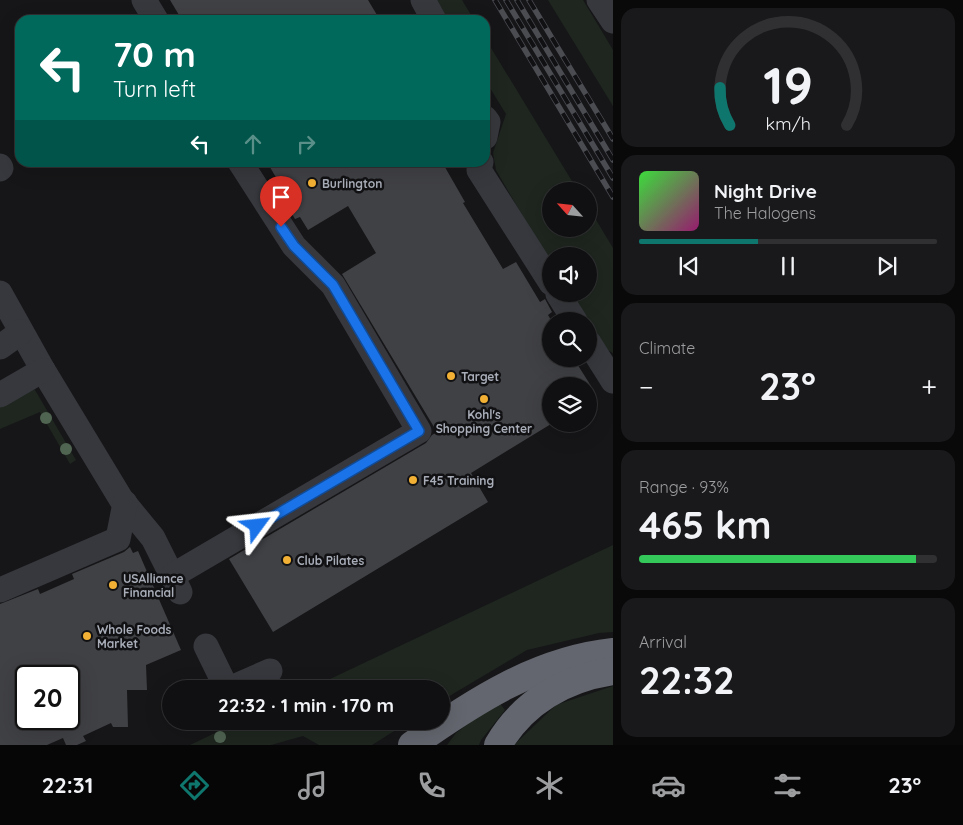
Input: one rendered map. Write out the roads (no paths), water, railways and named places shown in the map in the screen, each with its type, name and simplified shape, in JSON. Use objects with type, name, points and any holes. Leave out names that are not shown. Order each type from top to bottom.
[{"type":"highway","points":[[412,745],[462,710],[518,680],[544,668],[575,659],[613,652]]},
{"type":"highway","points":[[498,745],[517,719],[548,692],[585,676],[613,671]]},
{"type":"highway","points":[[437,745],[470,716],[518,680]]},
{"type":"lane","points":[[144,0],[153,15]]},
{"type":"lane","points":[[423,0],[431,15]]},
{"type":"lane","points":[[599,0],[613,21]]},
{"type":"lane","points":[[0,293],[43,370],[125,503],[153,538],[176,584],[419,431],[333,285],[294,246],[243,167]]},
{"type":"lane","points":[[479,167],[479,170],[542,269]]},
{"type":"lane","points":[[0,347],[21,332]]},
{"type":"lane","points":[[597,356],[613,381]]},
{"type":"lane","points":[[0,395],[43,370]]},
{"type":"lane","points":[[0,590],[118,539],[125,503]]},
{"type":"lane","points":[[206,646],[223,680]]},
{"type":"lane","points":[[249,680],[270,671]]},
{"type":"railway","points":[[495,0],[613,197]]},
{"type":"railway","points":[[506,0],[613,178]]},
{"type":"railway","points":[[517,0],[613,160]]},
{"type":"railway","points":[[529,0],[613,139]]},
{"type":"place","name":"Burlington","points":[[312,183]]},
{"type":"place","name":"Target","points":[[451,376]]},
{"type":"place","name":"Kohl's Shopping Center","points":[[484,399]]},
{"type":"place","name":"F45 Training","points":[[413,480]]},
{"type":"place","name":"Club Pilates","points":[[287,560]]},
{"type":"place","name":"USAlliance Financial","points":[[113,585]]},
{"type":"place","name":"Whole Foods Market","points":[[87,636]]}]
